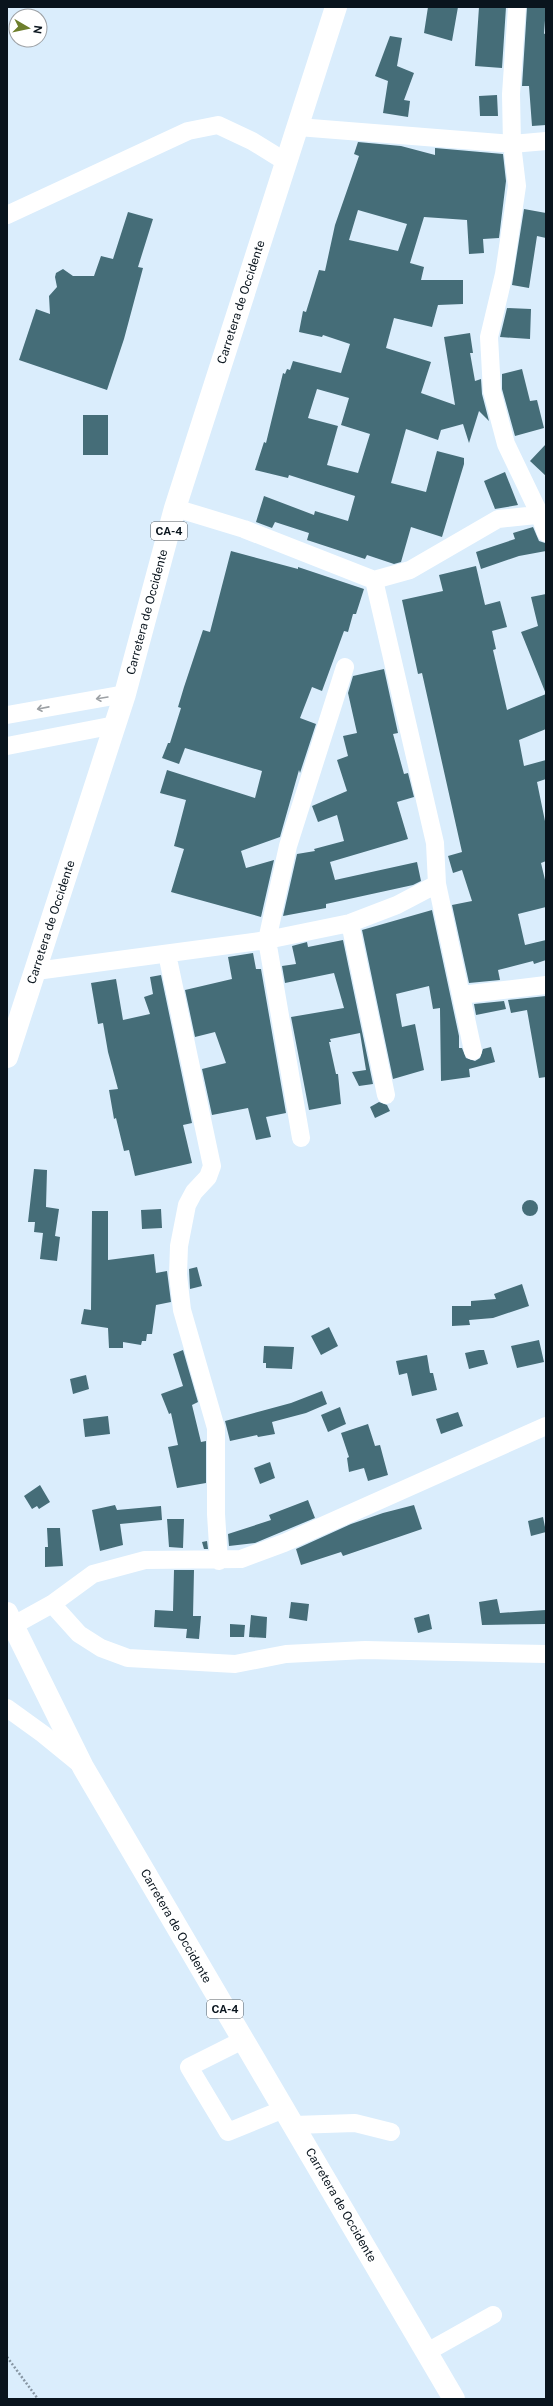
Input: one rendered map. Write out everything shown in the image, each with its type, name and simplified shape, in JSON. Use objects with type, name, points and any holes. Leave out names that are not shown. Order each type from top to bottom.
[{"type":"main road","name":"Carretera de Occidente","points":[[7,1057],[12,1026],[36,970],[125,694],[175,508],[336,7]]},
{"type":"main road","name":"Carretera de Occidente","points":[[10,1619],[84,1767],[454,2399]]},
{"type":"street","points":[[517,7],[511,94],[512,144],[517,186],[504,274],[489,337],[492,391],[506,444],[543,514],[546,533]]},
{"type":"street","points":[[7,215],[188,131],[218,125],[252,141],[286,162]]},
{"type":"street","points":[[298,127],[512,144],[546,141]]},
{"type":"street","points":[[175,508],[244,529],[374,580],[410,570],[498,519],[543,514]]},
{"type":"street","points":[[374,580],[435,843],[437,884],[473,1051]]},
{"type":"street","points":[[301,1138],[267,940],[288,846],[345,667]]},
{"type":"street","points":[[7,715],[125,694]]},
{"type":"street","points":[[7,746],[115,725]]},
{"type":"street","points":[[36,970],[267,940],[350,923],[397,905],[437,884]]},
{"type":"street","points":[[350,923],[386,1095]]},
{"type":"street","points":[[167,954],[212,1166],[208,1177],[194,1192],[187,1205],[179,1246],[178,1275],[182,1310],[216,1428],[216,1514],[219,1561]]},
{"type":"street","points":[[461,995],[546,985]]},
{"type":"street","points":[[10,1619],[52,1604],[94,1574],[145,1560],[219,1561],[241,1559],[284,1543],[546,1426]]},
{"type":"street","points":[[52,1604],[79,1634],[101,1648],[128,1658],[234,1664],[286,1654],[365,1650],[546,1654]]},
{"type":"street","points":[[7,1708],[43,1734],[84,1767]]},
{"type":"street","points":[[244,2040],[189,2067],[228,2132],[289,2117],[354,2123],[391,2132]]},
{"type":"street","points":[[427,2352],[493,2315]]},
{"type":"path","points":[[7,2357],[38,2399]]},
{"type":"building","points":[[428,7],[458,7],[452,41],[424,33]]},
{"type":"building","points":[[479,7],[506,7],[502,68],[475,66]]},
{"type":"building","points":[[527,7],[546,7],[544,34],[546,33],[546,125],[532,126],[529,86],[522,86]]},
{"type":"building","points":[[390,36],[402,38],[397,66],[414,73],[404,100],[410,101],[408,117],[383,113],[388,81],[375,76]]},
{"type":"building","points":[[497,95],[498,116],[480,116],[479,96]]},
{"type":"building","points":[[358,142],[401,146],[435,155],[435,148],[503,154],[506,181],[499,238],[483,239],[484,253],[469,254],[467,220],[424,217],[410,263],[424,267],[421,280],[463,280],[463,304],[438,305],[432,327],[394,318],[386,348],[431,362],[421,393],[455,405],[444,337],[470,333],[473,353],[470,353],[475,381],[481,379],[482,394],[489,421],[479,411],[469,443],[463,424],[441,430],[438,440],[406,429],[391,483],[426,492],[437,451],[464,458],[464,464],[442,537],[411,527],[401,562],[394,564],[367,555],[365,559],[307,540],[309,533],[275,522],[272,528],[256,522],[264,496],[314,515],[315,511],[348,521],[355,496],[289,475],[288,478],[255,470],[264,442],[266,443],[283,373],[285,374],[287,369],[290,370],[293,361],[341,373],[350,344],[323,335],[322,337],[299,332],[303,311],[306,312],[319,270],[325,271],[335,225],[359,156],[354,154]],"holes":[[[358,210],[407,224],[398,251],[349,240]],[[317,389],[349,398],[341,425],[370,434],[358,473],[327,465],[338,426],[308,418]]]},
{"type":"building","points":[[524,209],[546,213],[546,238],[537,236],[529,288],[512,285]]},
{"type":"building","points":[[128,212],[153,219],[138,267],[143,268],[124,339],[107,390],[19,360],[36,309],[50,314],[49,296],[57,287],[55,277],[56,273],[63,269],[73,276],[94,276],[101,256],[113,259]]},
{"type":"building","points":[[507,308],[531,309],[530,339],[500,337]]},
{"type":"building","points":[[522,369],[530,401],[537,400],[544,428],[515,436],[502,389],[502,374]]},
{"type":"building","points":[[83,415],[108,415],[108,455],[83,455]]},
{"type":"building","points":[[546,444],[546,476],[530,461]]},
{"type":"building","points":[[505,472],[518,505],[495,509],[484,481]]},
{"type":"building","points":[[533,527],[539,541],[545,543],[546,551],[519,556],[481,569],[476,552],[515,539],[513,533]]},
{"type":"building","points":[[231,551],[298,569],[298,567],[364,589],[356,614],[353,614],[348,632],[344,631],[322,691],[312,687],[300,718],[316,724],[300,773],[299,770],[280,837],[241,851],[246,868],[274,860],[261,917],[171,892],[184,849],[174,846],[186,800],[160,793],[167,770],[255,798],[262,771],[185,748],[179,764],[162,758],[168,743],[170,743],[181,708],[178,707],[203,630],[210,632]]},
{"type":"building","points":[[476,566],[485,605],[500,601],[507,627],[492,631],[496,649],[493,650],[507,710],[546,694],[546,729],[519,740],[524,766],[546,760],[546,779],[537,782],[546,826],[546,861],[541,863],[546,884],[546,907],[518,914],[525,945],[546,940],[546,960],[534,964],[533,961],[498,970],[500,980],[469,983],[452,905],[472,901],[462,870],[453,873],[448,856],[462,852],[422,673],[418,674],[402,600],[443,591],[439,575]]},
{"type":"building","points":[[546,594],[546,694],[521,632],[538,626],[531,597]]},
{"type":"building","points":[[384,669],[398,733],[393,734],[404,774],[408,773],[414,797],[397,802],[408,839],[330,862],[335,880],[417,862],[421,881],[413,885],[326,904],[326,908],[283,916],[297,854],[315,851],[314,849],[344,841],[337,815],[318,822],[312,806],[347,791],[337,760],[348,756],[343,736],[357,733],[348,693],[353,676]]},
{"type":"building","points":[[432,910],[459,1036],[459,1048],[462,1048],[466,1058],[475,1061],[480,1058],[483,1049],[491,1047],[495,1062],[469,1069],[470,1077],[441,1081],[440,1008],[433,1009],[429,986],[396,994],[402,1027],[415,1024],[424,1070],[393,1079],[362,930]]},
{"type":"building","points":[[343,940],[373,1084],[359,1086],[352,1072],[366,1070],[360,1033],[330,1039],[331,1042],[329,1042],[336,1074],[338,1074],[341,1104],[309,1110],[291,1017],[344,1008],[334,973],[285,983],[282,966],[296,964],[292,946],[307,942],[308,947]]},
{"type":"building","points":[[253,953],[256,969],[261,969],[286,1113],[266,1117],[271,1137],[256,1140],[248,1108],[212,1115],[202,1069],[226,1063],[215,1032],[195,1037],[185,990],[232,979],[228,957]]},
{"type":"building","points":[[161,975],[192,1123],[183,1125],[192,1163],[135,1176],[129,1150],[124,1151],[116,1118],[114,1119],[109,1090],[118,1089],[108,1052],[103,1023],[98,1024],[91,983],[116,979],[123,1020],[150,1014],[144,997],[153,994],[150,977]]},
{"type":"building","points":[[546,996],[546,1077],[539,1078],[527,1010],[511,1013],[508,1000]]},
{"type":"building","points":[[504,1001],[506,1009],[476,1015],[474,1004]]},
{"type":"building","points":[[379,1102],[387,1105],[390,1111],[375,1118],[370,1107]]},
{"type":"building","points":[[34,1169],[47,1170],[46,1207],[59,1209],[55,1236],[60,1237],[57,1261],[40,1259],[43,1233],[34,1232],[35,1222],[28,1222]]},
{"type":"building","points":[[530,1200],[536,1202],[538,1208],[536,1214],[530,1216],[524,1214],[522,1208],[524,1202]]},
{"type":"building","points":[[161,1209],[162,1228],[142,1229],[141,1210]]},
{"type":"building","points":[[92,1211],[108,1211],[108,1260],[154,1254],[156,1273],[167,1271],[171,1302],[156,1305],[152,1334],[147,1334],[146,1341],[142,1341],[141,1345],[123,1342],[123,1348],[109,1348],[108,1328],[81,1324],[84,1309],[91,1310]]},
{"type":"building","points":[[197,1267],[202,1286],[190,1289],[189,1269]]},
{"type":"building","points":[[522,1284],[529,1306],[493,1318],[469,1320],[470,1325],[452,1326],[452,1306],[471,1306],[471,1301],[496,1299],[494,1294]]},
{"type":"building","points":[[329,1327],[338,1346],[321,1355],[311,1336]]},
{"type":"building","points":[[539,1340],[544,1362],[517,1368],[511,1346]]},
{"type":"building","points":[[264,1346],[294,1347],[292,1369],[266,1368],[266,1363],[263,1363]]},
{"type":"building","points":[[183,1350],[198,1402],[192,1405],[201,1442],[206,1441],[206,1483],[177,1488],[168,1447],[178,1445],[171,1413],[169,1414],[161,1394],[183,1386],[173,1354]]},
{"type":"building","points":[[484,1350],[488,1364],[469,1369],[465,1353]]},
{"type":"building","points":[[427,1355],[430,1373],[433,1373],[437,1390],[412,1396],[407,1373],[399,1375],[396,1361]]},
{"type":"building","points":[[86,1375],[89,1389],[73,1394],[70,1379]]},
{"type":"building","points":[[322,1391],[327,1404],[306,1413],[272,1422],[275,1434],[258,1437],[257,1435],[230,1441],[225,1421],[291,1403]]},
{"type":"building","points":[[340,1407],[346,1424],[328,1432],[321,1415]]},
{"type":"building","points":[[458,1412],[463,1426],[441,1434],[436,1419]]},
{"type":"building","points":[[108,1416],[110,1434],[85,1437],[83,1419]]},
{"type":"building","points":[[368,1424],[375,1446],[380,1445],[388,1475],[368,1481],[364,1468],[349,1472],[347,1458],[349,1457],[341,1433]]},
{"type":"building","points":[[270,1462],[275,1478],[260,1484],[254,1468]]},
{"type":"building","points":[[40,1485],[50,1502],[39,1509],[37,1506],[32,1509],[24,1496]]},
{"type":"building","points":[[308,1500],[315,1518],[255,1543],[229,1546],[228,1534],[271,1520],[269,1515]]},
{"type":"building","points":[[115,1505],[117,1510],[161,1506],[162,1520],[120,1524],[123,1545],[100,1551],[92,1510]]},
{"type":"building","points":[[414,1505],[422,1529],[343,1556],[341,1552],[301,1565],[296,1549],[351,1524],[383,1513]]},
{"type":"building","points":[[543,1517],[546,1532],[531,1536],[528,1521]]},
{"type":"building","points":[[167,1519],[184,1519],[183,1548],[169,1547]]},
{"type":"building","points":[[47,1528],[60,1528],[63,1566],[45,1567],[45,1547],[48,1547]]},
{"type":"building","points":[[207,1541],[208,1549],[204,1549],[202,1542]]},
{"type":"building","points":[[174,1570],[194,1570],[193,1616],[201,1616],[199,1639],[186,1638],[187,1629],[154,1627],[155,1610],[173,1611]]},
{"type":"building","points":[[497,1599],[500,1613],[546,1610],[546,1624],[482,1625],[479,1602]]},
{"type":"building","points":[[291,1602],[309,1604],[307,1621],[289,1618]]},
{"type":"building","points":[[429,1614],[432,1629],[418,1633],[414,1618]]},
{"type":"building","points":[[251,1615],[267,1617],[266,1638],[249,1637]]},
{"type":"building","points":[[230,1624],[245,1625],[244,1637],[230,1637]]}]
